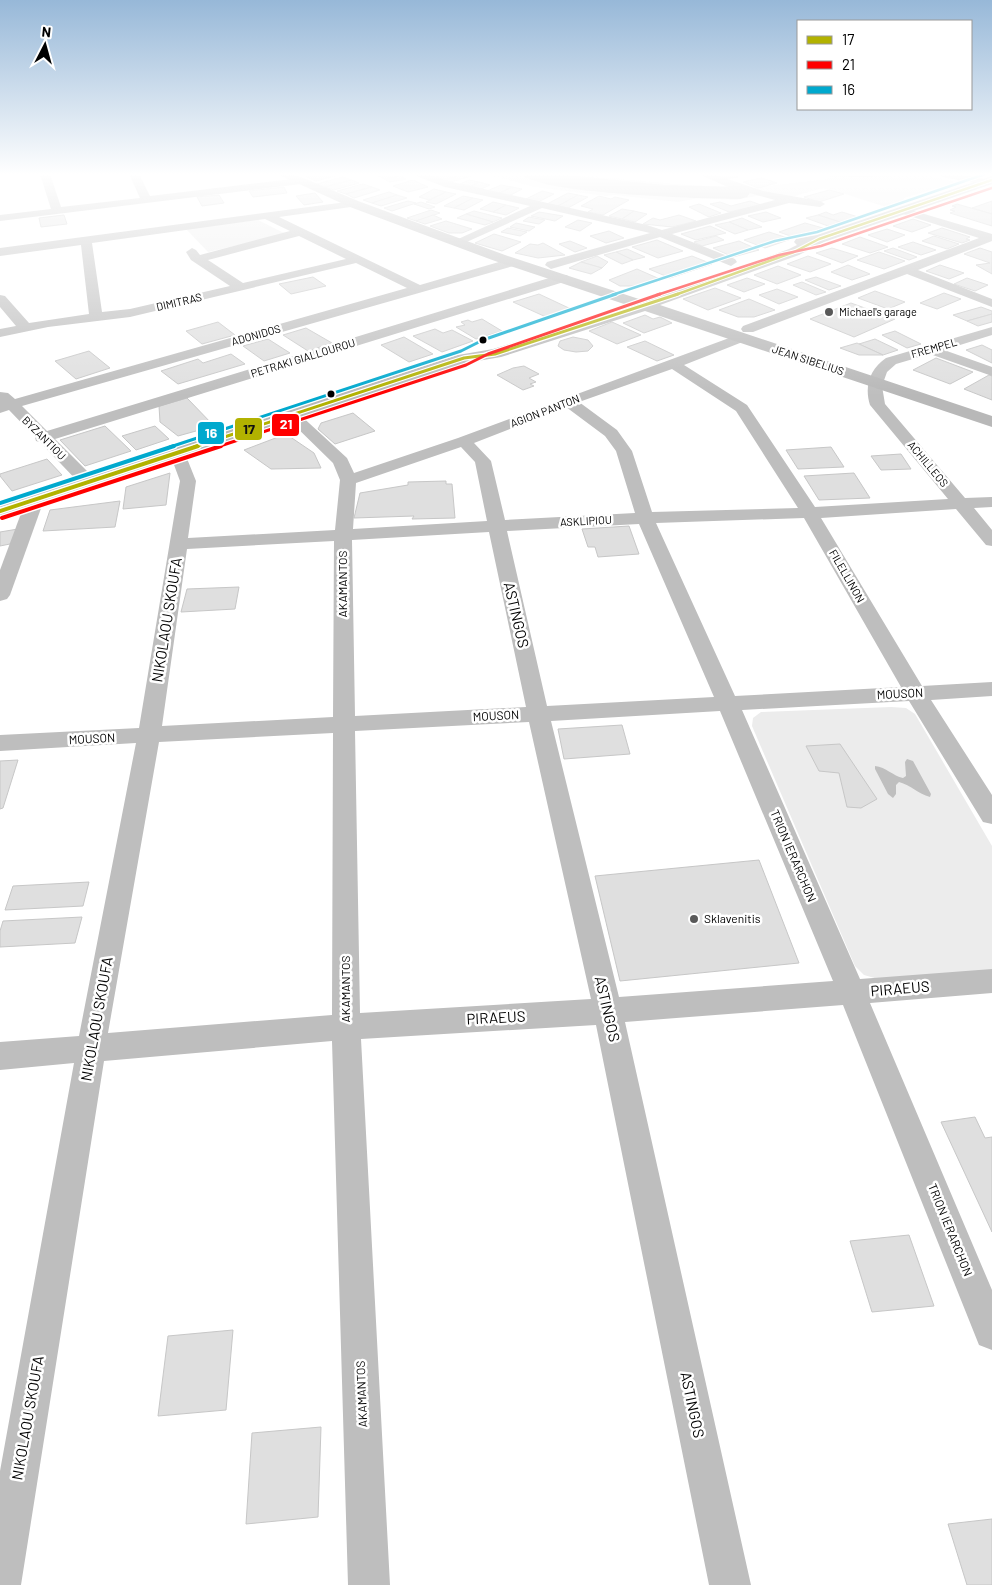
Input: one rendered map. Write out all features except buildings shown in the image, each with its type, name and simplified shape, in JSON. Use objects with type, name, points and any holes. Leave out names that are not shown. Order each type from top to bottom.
[{"type":"main road","points":[[476,248],[563,278],[640,300]]},
{"type":"main road","points":[[464,358],[495,354],[640,300],[731,262],[779,248]]},
{"type":"main road","points":[[0,511],[178,454],[464,358],[485,347],[802,248]]},
{"type":"main road","points":[[490,253],[514,256],[551,265],[640,300]]},
{"type":"main road","name":"JEAN SIBELIUS","points":[[640,300],[877,377],[992,411]]},
{"type":"main road","name":"JEAN SIBELIUS","points":[[877,377],[992,422]]},
{"type":"street","points":[[0,252],[32,248]]},
{"type":"street","points":[[87,248],[96,318]]},
{"type":"street","points":[[190,248],[195,257],[242,288]]},
{"type":"street","points":[[198,259],[240,248]]},
{"type":"street","points":[[332,248],[419,289]]},
{"type":"street","points":[[551,265],[611,248]]},
{"type":"street","points":[[698,248],[731,262]]},
{"type":"street","name":"AGION PANTON","points":[[348,480],[464,441],[568,401],[673,364],[744,333],[963,248]]},
{"type":"street","name":"DIMITRAS","points":[[0,333],[25,327],[130,313],[356,260]]},
{"type":"street","name":"ADONIDOS","points":[[6,406],[513,262]]},
{"type":"street","points":[[907,270],[992,303]]},
{"type":"street","name":"PETRAKI GIALLOUROU","points":[[42,438],[563,278]]},
{"type":"street","points":[[392,296],[433,318]]},
{"type":"street","points":[[0,299],[25,327]]},
{"type":"street","name":"FREMPEL","points":[[877,377],[891,361],[992,331]]},
{"type":"street","points":[[930,349],[992,372]]},
{"type":"street","name":"FILELLINON","points":[[673,364],[742,408],[810,513],[916,694],[992,815]]},
{"type":"street","name":"ACHILLEOS","points":[[877,377],[874,391],[878,404],[992,541]]},
{"type":"street","name":"BYZANTIOU","points":[[0,392],[6,406],[89,483]]},
{"type":"street","name":"TRION IERARCHON","points":[[568,401],[611,432],[624,451],[645,518],[728,704],[852,993],[992,1332]]},
{"type":"street","name":"AKAMANTOS","points":[[292,415],[342,461],[348,480],[342,536],[346,1027],[369,1585]]},
{"type":"street","name":"ASTINGOS","points":[[464,441],[483,461],[538,714],[608,1011],[730,1585]]},
{"type":"street","name":"NIKOLAOU SKOUFA","points":[[0,1585],[91,1049],[149,736],[188,481],[183,462],[178,454]]},
{"type":"street","points":[[0,595],[35,500]]},
{"type":"street","name":"ASKLIPIOU","points":[[179,544],[645,518],[810,513],[992,502]]},
{"type":"street","name":"MOUSON","points":[[0,743],[992,689]]},
{"type":"street","name":"PIRAEUS","points":[[0,1056],[346,1027],[608,1011],[992,981]]},
{"type":"shaded area","points":[[204,248],[225,248],[208,252]]},
{"type":"shaded area","points":[[906,708],[915,714],[992,846],[992,971],[878,979],[864,975],[855,966],[752,726],[753,718],[761,712]]},
{"type":"shaded area","points":[[907,759],[913,761],[931,794],[930,797],[899,782],[896,785],[896,794],[893,798],[888,794],[875,766],[903,778],[906,776],[905,762]]},
{"type":"transit line","name":"16","points":[[0,503],[461,351],[483,340],[753,248]]},
{"type":"transit line","name":"17","points":[[0,511],[464,358],[495,354],[644,306],[802,248]]},
{"type":"transit line","name":"21","points":[[2,518],[466,365],[488,354],[685,285],[779,255],[812,248]]},
{"type":"place","name":"Michael's garage","points":[[829,312]]},
{"type":"place","name":"Sklavenitis","points":[[694,919]]}]
